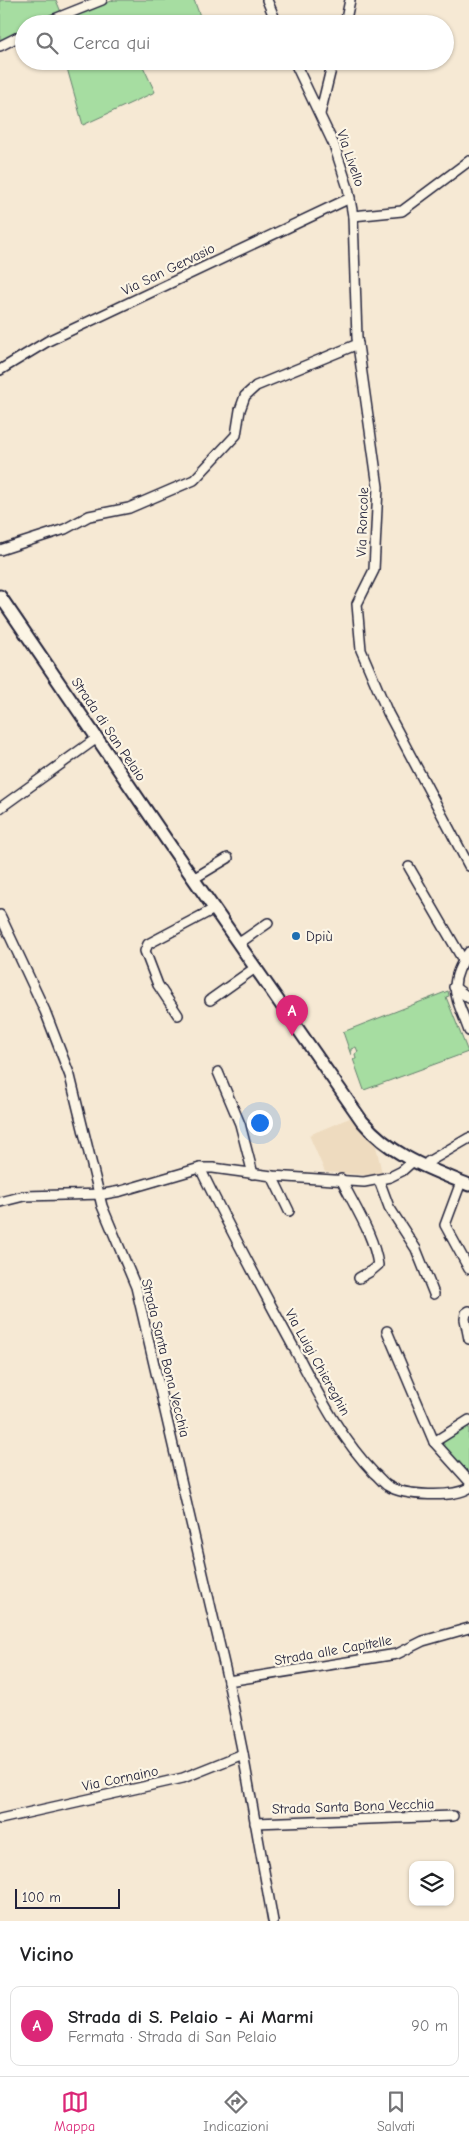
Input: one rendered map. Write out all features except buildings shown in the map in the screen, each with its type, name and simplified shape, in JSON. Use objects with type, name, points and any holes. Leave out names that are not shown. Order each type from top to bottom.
[{"type":"main road","name":"Strada di San Pelaio","points":[[0,596],[214,910],[362,1121],[375,1136],[412,1162],[465,1184]]},
{"type":"street","points":[[64,15],[102,0]]},
{"type":"street","points":[[268,0],[274,15]]},
{"type":"street","points":[[347,15],[350,0]]},
{"type":"street","points":[[0,46],[15,38]]},
{"type":"street","name":"Via Livello","points":[[298,70],[337,152],[353,216],[356,271]]},
{"type":"street","points":[[320,114],[331,70]]},
{"type":"street","points":[[353,216],[402,211],[469,161]]},
{"type":"street","name":"Via San Gervasio","points":[[0,370],[48,341],[350,198]]},
{"type":"street","name":"Via Roncole","points":[[356,271],[358,344],[378,487],[374,570],[357,604],[361,650],[388,713],[469,866]]},
{"type":"street","points":[[0,550],[64,529],[89,516],[129,508],[194,480],[236,434],[240,410],[245,396],[256,386],[358,344]]},
{"type":"street","points":[[0,808],[97,738]]},
{"type":"street","points":[[193,879],[228,858]]},
{"type":"street","points":[[409,867],[463,960]]},
{"type":"street","points":[[178,1015],[158,985],[145,952],[148,944],[214,910]]},
{"type":"street","name":"Strada Santa Bona Vecchia","points":[[0,915],[45,1011],[70,1076],[99,1195],[136,1287],[228,1681],[273,1921]]},
{"type":"street","points":[[238,944],[268,923]]},
{"type":"street","points":[[469,952],[458,967],[454,987],[458,1006],[469,1031]]},
{"type":"street","points":[[210,1000],[256,968]]},
{"type":"street","points":[[454,987],[469,998]]},
{"type":"street","points":[[218,1072],[240,1124],[253,1174]]},
{"type":"street","points":[[424,1167],[428,1162],[469,1138]]},
{"type":"street","points":[[0,1202],[24,1196],[99,1195],[121,1191],[200,1168],[272,1176],[364,1182],[380,1180],[402,1171],[412,1162]]},
{"type":"street","name":"Via Luigi Chiereghin","points":[[200,1168],[234,1239],[331,1416],[360,1458],[388,1486],[409,1493],[435,1495],[464,1491],[469,1488]]},
{"type":"street","points":[[272,1176],[289,1211]]},
{"type":"street","points":[[341,1179],[369,1235],[377,1258],[378,1265],[359,1278]]},
{"type":"street","points":[[380,1180],[389,1207],[416,1249],[434,1294]]},
{"type":"street","points":[[465,1184],[445,1225],[469,1269]]},
{"type":"street","points":[[469,1311],[464,1319],[469,1339]]},
{"type":"street","points":[[387,1331],[434,1442],[469,1480]]},
{"type":"street","points":[[434,1442],[469,1420]]},
{"type":"street","name":"Strada alle Capitelle","points":[[228,1681],[397,1654],[422,1641],[469,1628]]},
{"type":"street","name":"Via Cornaino","points":[[0,1819],[183,1778],[243,1754]]},
{"type":"street","name":"Strada Santa Bona Vecchia","points":[[255,1823],[453,1816]]},
{"type":"shaded area","points":[[352,1117],[376,1146],[382,1173],[367,1175],[325,1172],[309,1135]]},
{"type":"green space","points":[[0,0],[56,0],[61,12],[55,15],[15,15],[15,35],[0,43]]},
{"type":"green space","points":[[114,0],[194,0],[200,15],[76,15]]},
{"type":"green space","points":[[68,70],[145,70],[155,92],[83,125]]},
{"type":"green space","points":[[448,991],[449,996],[446,997],[468,1052],[364,1090],[353,1059],[356,1059],[355,1054],[358,1052],[356,1047],[351,1049],[351,1055],[343,1032]]},
{"type":"green space","points":[[469,1420],[469,1479],[434,1442]]},
{"type":"place","name":"Dpiù","points":[[296,936]]},
{"type":"place","name":"Strada di S. Pelaio - Ai Marmi","points":[[292,1036]]}]
